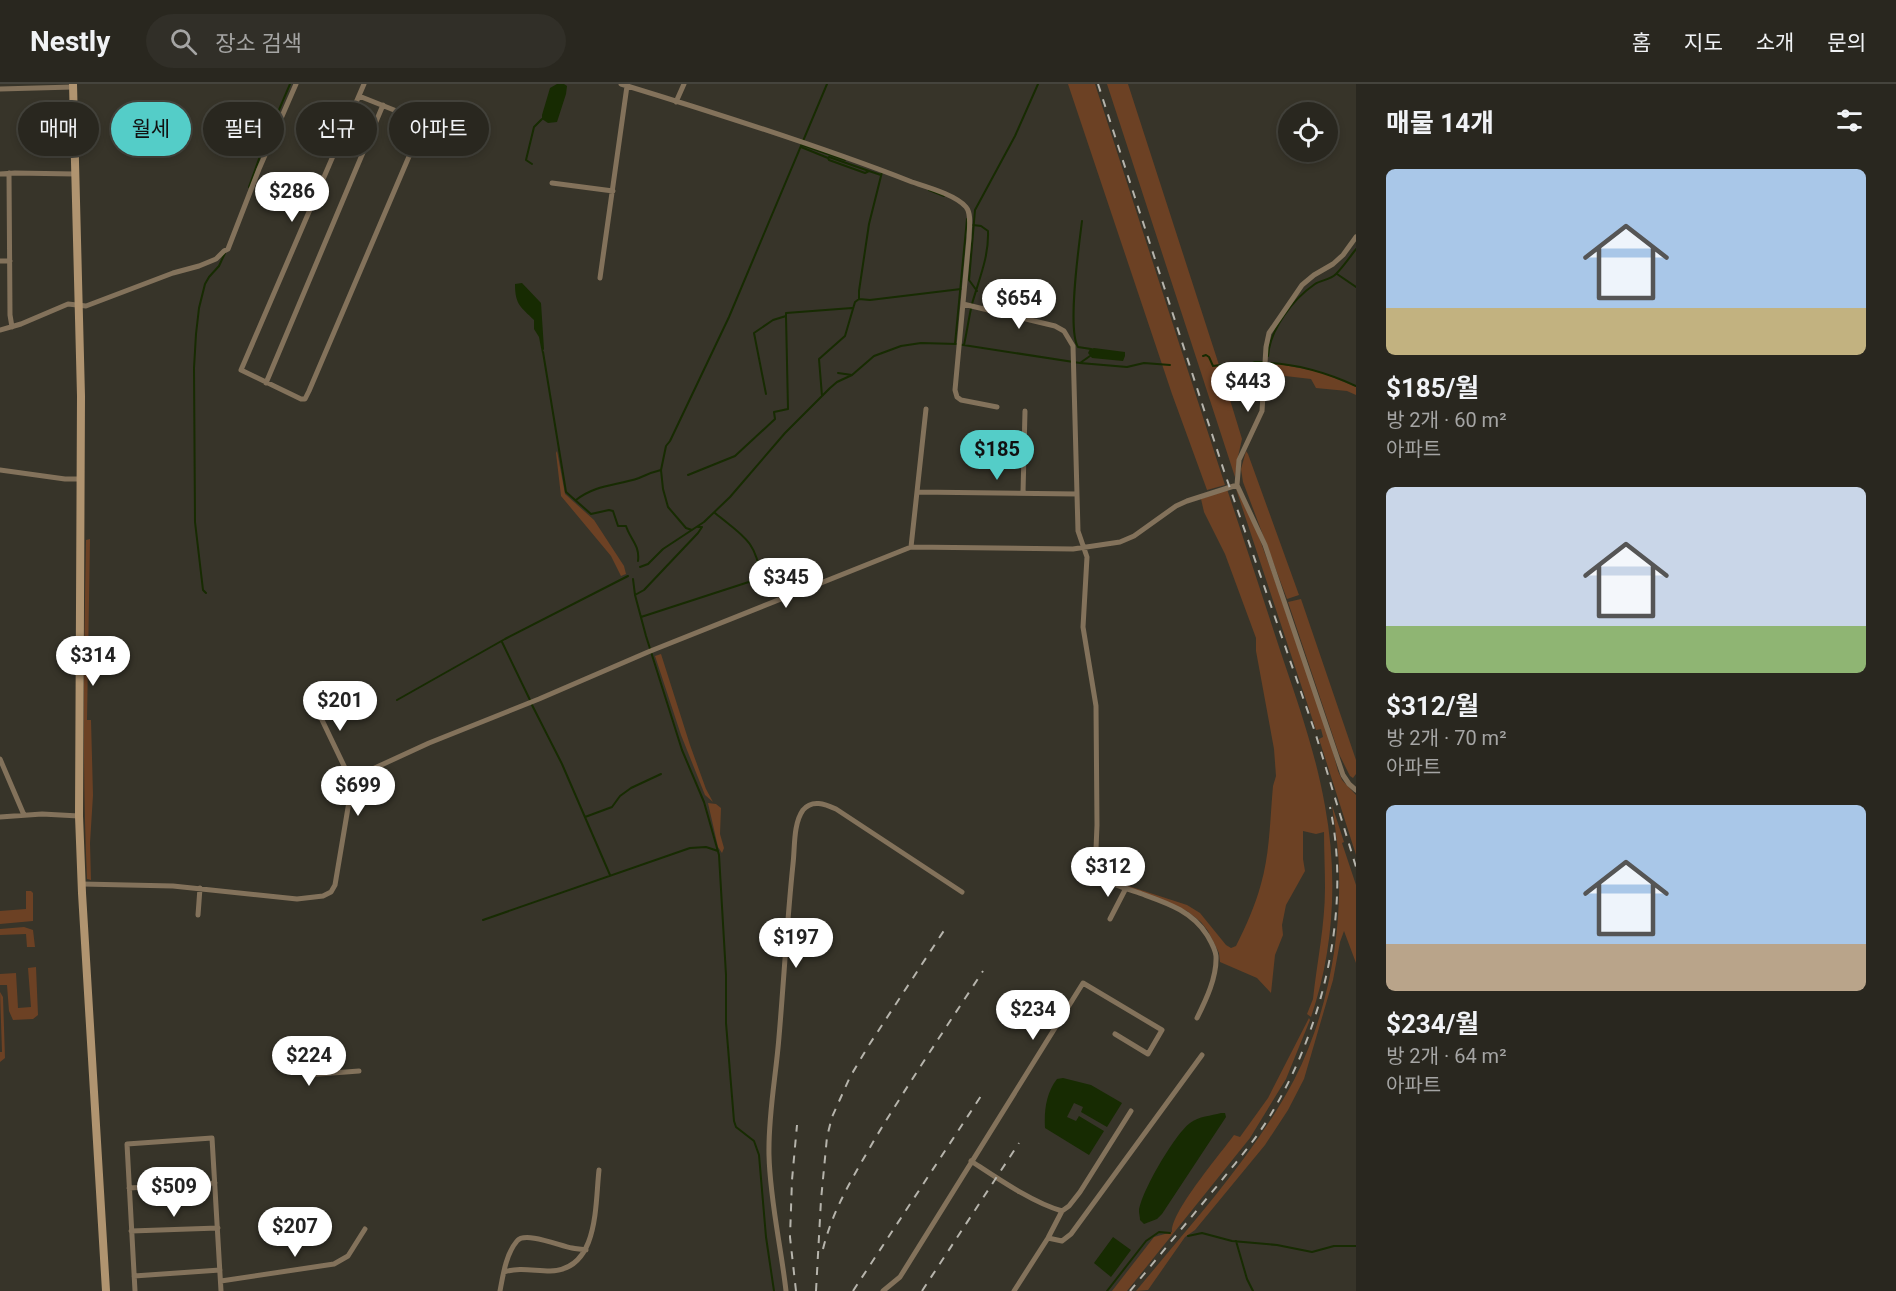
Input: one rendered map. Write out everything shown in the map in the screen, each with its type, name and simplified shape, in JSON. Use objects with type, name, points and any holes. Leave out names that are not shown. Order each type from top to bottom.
[{"type":"main road","points":[[73,86],[81,479],[80,816],[106,1291]]},
{"type":"street","points":[[0,330],[68,304],[86,306],[216,259],[228,249],[259,169],[296,84]]},
{"type":"street","points":[[359,96],[419,120],[422,126],[305,399],[301,399],[241,370],[364,84]]},
{"type":"street","points":[[676,102],[684,84]]},
{"type":"street","points":[[600,278],[613,191],[623,85],[802,142],[912,181],[963,204],[967,208],[969,220],[955,386],[957,397],[961,400],[997,407]]},
{"type":"street","points":[[0,89],[73,86]]},
{"type":"street","points":[[266,383],[383,105]]},
{"type":"street","points":[[9,173],[12,327]]},
{"type":"street","points":[[0,174],[75,174]]},
{"type":"street","points":[[552,183],[613,191]]},
{"type":"street","points":[[1356,237],[1333,264],[1302,285],[1269,333],[1262,411],[1239,460],[1238,484],[1265,545],[1343,775],[1356,790]]},
{"type":"street","points":[[0,261],[10,261]]},
{"type":"street","points":[[963,304],[1055,326],[1069,336],[1073,346],[1077,531],[1087,557],[1083,627],[1096,706],[1095,873],[1187,913],[1202,928],[1214,948],[1216,958],[1211,984],[1197,1018]]},
{"type":"street","points":[[911,547],[926,409]]},
{"type":"street","points":[[1023,493],[1025,411]]},
{"type":"street","points":[[0,470],[81,479]]},
{"type":"street","points":[[354,778],[429,743],[650,651],[911,547],[1074,549],[1120,542],[1134,536],[1176,506],[1238,484]]},
{"type":"street","points":[[917,492],[1077,494]]},
{"type":"street","points":[[311,697],[346,770],[354,778]]},
{"type":"street","points":[[0,759],[24,815]]},
{"type":"street","points":[[82,884],[173,885],[297,899],[322,896],[331,892],[335,885],[354,778]]},
{"type":"street","points":[[786,1291],[770,1178],[770,1119],[796,834],[800,816],[805,808],[812,804],[823,803],[836,809],[962,892]]},
{"type":"street","points":[[0,817],[80,816]]},
{"type":"street","points":[[198,915],[200,888]]},
{"type":"street","points":[[1110,919],[1126,888]]},
{"type":"street","points":[[883,1291],[900,1276],[1083,983],[1162,1030],[1148,1054],[1115,1034]]},
{"type":"street","points":[[292,1042],[306,1075],[359,1071]]},
{"type":"street","points":[[1048,1238],[1062,1241],[1071,1234],[1202,1055]]},
{"type":"street","points":[[1014,1291],[1048,1238],[1062,1211],[1080,1192],[1131,1111]]},
{"type":"street","points":[[135,1291],[127,1144],[212,1138],[221,1291]]},
{"type":"street","points":[[971,1161],[1037,1201],[1062,1211]]},
{"type":"street","points":[[504,1272],[514,1269],[550,1271],[567,1268],[586,1250],[592,1232],[599,1170]]},
{"type":"street","points":[[129,1188],[215,1183]]},
{"type":"street","points":[[131,1232],[218,1228]]},
{"type":"street","points":[[221,1281],[334,1264],[348,1256],[365,1229]]},
{"type":"street","points":[[500,1291],[506,1262],[521,1238],[531,1238],[586,1250]]},
{"type":"street","points":[[134,1276],[220,1270]]},
{"type":"shaded area","points":[[557,84],[567,86],[566,94],[557,122],[548,123],[542,119],[542,115],[550,88]]},
{"type":"shaded area","points":[[1068,84],[1095,84],[1225,485],[1207,490],[1172,394]]},
{"type":"shaded area","points":[[1107,84],[1128,84],[1219,365],[1241,367],[1256,362],[1263,363],[1263,365],[1239,369],[1220,367],[1242,439],[1235,477]]},
{"type":"shaded area","points":[[522,283],[541,303],[544,349],[542,353],[539,337],[534,329],[534,320],[522,308],[516,297],[515,284]]},
{"type":"shaded area","points":[[1094,348],[1125,352],[1125,356],[1123,361],[1092,358],[1088,353]]},
{"type":"shaded area","points":[[1279,364],[1320,372],[1356,387],[1356,395],[1347,391],[1316,388],[1311,379],[1267,374],[1268,365]]},
{"type":"shaded area","points":[[557,451],[565,494],[594,520],[624,566],[626,574],[621,576],[611,556],[561,496]]},
{"type":"shaded area","points":[[1246,451],[1299,595],[1287,599],[1243,482],[1241,469]]},
{"type":"shaded area","points":[[1227,489],[1306,729],[1325,806],[1332,859],[1332,913],[1325,966],[1311,1017],[1307,1014],[1313,999],[1324,916],[1324,832],[1316,834],[1303,831],[1305,871],[1286,905],[1282,925],[1283,935],[1275,955],[1271,993],[1257,978],[1220,962],[1219,953],[1208,931],[1187,911],[1110,880],[1187,905],[1200,913],[1231,948],[1236,946],[1259,892],[1266,860],[1276,776],[1274,749],[1256,651],[1256,638],[1225,554],[1204,512],[1201,499]]},
{"type":"shaded area","points":[[1236,489],[1253,521],[1274,578],[1330,741],[1338,771],[1342,780],[1356,795],[1356,855],[1319,739],[1323,737],[1321,729],[1316,730]]},
{"type":"shaded area","points":[[90,539],[87,720],[91,720],[93,795],[90,843],[91,880],[87,879],[84,752],[86,540]]},
{"type":"shaded area","points":[[1301,599],[1356,760],[1356,774],[1353,778],[1339,754],[1288,602]]},
{"type":"shaded area","points":[[661,654],[690,745],[713,802],[705,795],[681,735],[655,656]]},
{"type":"shaded area","points":[[708,803],[716,804],[721,808],[720,834],[724,848],[722,853],[718,847]]},
{"type":"shaded area","points":[[1332,805],[1356,885],[1356,963],[1344,931],[1333,980],[1304,1079],[1288,1110],[1265,1145],[1195,1230],[1185,1237],[1148,1290],[1136,1291],[1260,1136],[1294,1080],[1305,1056],[1323,1005],[1337,926],[1339,864]]},
{"type":"shaded area","points":[[26,891],[33,893],[33,921],[0,924],[0,911],[26,909]]},
{"type":"shaded area","points":[[24,927],[33,930],[35,947],[27,947],[26,934],[0,935],[0,929]]},
{"type":"shaded area","points":[[36,967],[38,1015],[33,1019],[13,1020],[9,1011],[7,985],[0,985],[0,974],[16,973],[18,1008],[31,1007],[28,968]]},
{"type":"shaded area","points":[[0,992],[3,997],[5,1058],[0,1062],[0,1052],[2,1052]]},
{"type":"shaded area","points":[[1309,1018],[1286,1079],[1250,1138],[1127,1291],[1112,1291],[1154,1237],[1172,1232],[1179,1211],[1197,1183],[1234,1135],[1240,1137],[1268,1098]]},
{"type":"shaded area","points":[[1063,1078],[1091,1085],[1122,1103],[1107,1127],[1081,1112],[1083,1107],[1074,1103],[1067,1117],[1076,1121],[1079,1116],[1104,1131],[1089,1155],[1045,1128],[1048,1096],[1057,1079]]},
{"type":"shaded area","points":[[1225,1113],[1226,1117],[1162,1214],[1157,1219],[1144,1224],[1140,1220],[1141,1202],[1152,1178],[1176,1139],[1190,1123]]},
{"type":"shaded area","points":[[1113,1237],[1131,1250],[1111,1277],[1094,1263]]},
{"type":"waterway","points":[[249,187],[290,84]]},
{"type":"waterway","points":[[576,500],[599,488],[631,481],[661,470],[666,446],[729,317],[827,84]]},
{"type":"waterway","points":[[977,291],[969,280],[975,210],[1015,136],[1038,84]]},
{"type":"waterway","points":[[532,164],[526,160],[534,127],[542,119]]},
{"type":"waterway","points":[[802,145],[845,160]]},
{"type":"waterway","points":[[801,147],[865,173],[869,171],[881,175]]},
{"type":"waterway","points":[[829,157],[869,171]]},
{"type":"waterway","points":[[859,299],[869,224],[882,172]]},
{"type":"waterway","points":[[929,190],[944,196]]},
{"type":"waterway","points":[[955,344],[967,219]]},
{"type":"waterway","points":[[1082,221],[1075,286],[1074,323],[1078,347],[1091,349]]},
{"type":"waterway","points":[[964,345],[988,241],[988,231],[981,226],[973,225]]},
{"type":"waterway","points":[[1268,356],[1273,335],[1291,306],[1315,284],[1336,274],[1356,249]]},
{"type":"waterway","points":[[206,593],[203,590],[195,522],[194,368],[199,308],[205,284],[219,266],[225,253]]},
{"type":"waterway","points":[[1337,274],[1356,287]]},
{"type":"waterway","points":[[822,396],[819,359],[845,336],[855,302],[859,299],[870,300],[961,289]]},
{"type":"waterway","points":[[766,394],[754,333],[773,320],[786,316],[786,313],[852,308]]},
{"type":"waterway","points":[[688,475],[735,456],[775,419],[774,412],[788,409],[786,316]]},
{"type":"waterway","points":[[640,567],[648,564],[663,549],[704,522],[730,497],[785,433],[830,388],[852,375],[874,356],[901,346],[921,343],[957,344],[1080,363],[1127,367],[1144,363],[1170,365]]},
{"type":"waterway","points":[[543,352],[566,492],[591,514],[613,511],[618,526],[626,526],[638,551],[638,561]]},
{"type":"waterway","points":[[1080,363],[1090,356]]},
{"type":"waterway","points":[[1203,356],[1209,357],[1213,366],[1228,364],[1246,366],[1255,362],[1263,362]]},
{"type":"waterway","points":[[1267,363],[1313,370],[1356,386]]},
{"type":"waterway","points":[[838,373],[852,375]]},
{"type":"waterway","points":[[661,470],[668,507],[686,528],[692,530]]},
{"type":"waterway","points":[[641,617],[761,578],[752,547],[741,534],[715,513]]},
{"type":"waterway","points":[[635,595],[644,590],[698,533],[702,527],[698,527]]},
{"type":"waterway","points":[[397,700],[505,639],[628,576]]},
{"type":"waterway","points":[[633,579],[646,636],[682,750],[704,802],[719,855],[726,975],[726,1023],[734,1121],[736,1127],[754,1141],[759,1155],[766,1237],[774,1291]]},
{"type":"waterway","points":[[502,642],[530,700]]},
{"type":"waterway","points":[[532,705],[562,764],[610,875]]},
{"type":"waterway","points":[[585,817],[612,807],[620,796],[631,788],[661,774]]},
{"type":"waterway","points":[[483,920],[690,848],[706,847],[718,851]]},
{"type":"waterway","points":[[1107,1291],[1146,1241],[1159,1232],[1170,1233]]},
{"type":"waterway","points":[[1188,1236],[1202,1233],[1232,1241],[1277,1245],[1312,1252],[1334,1246],[1356,1246]]},
{"type":"waterway","points":[[1236,1241],[1247,1279],[1253,1291]]},
{"type":"railway","points":[[1098,84],[1224,471],[1315,732],[1356,867]]},
{"type":"railway","points":[[1130,1291],[1262,1129],[1292,1075],[1307,1039],[1320,1001],[1335,923],[1336,845],[1330,807]]},
{"type":"railway","points":[[816,1291],[821,1200],[827,1137],[832,1117],[850,1077],[869,1045],[945,929]]},
{"type":"railway","points":[[823,1249],[839,1205],[876,1137],[983,971]]},
{"type":"railway","points":[[853,1291],[981,1096]]},
{"type":"railway","points":[[796,1291],[790,1237],[797,1125]]},
{"type":"railway","points":[[922,1291],[1019,1143]]}]
